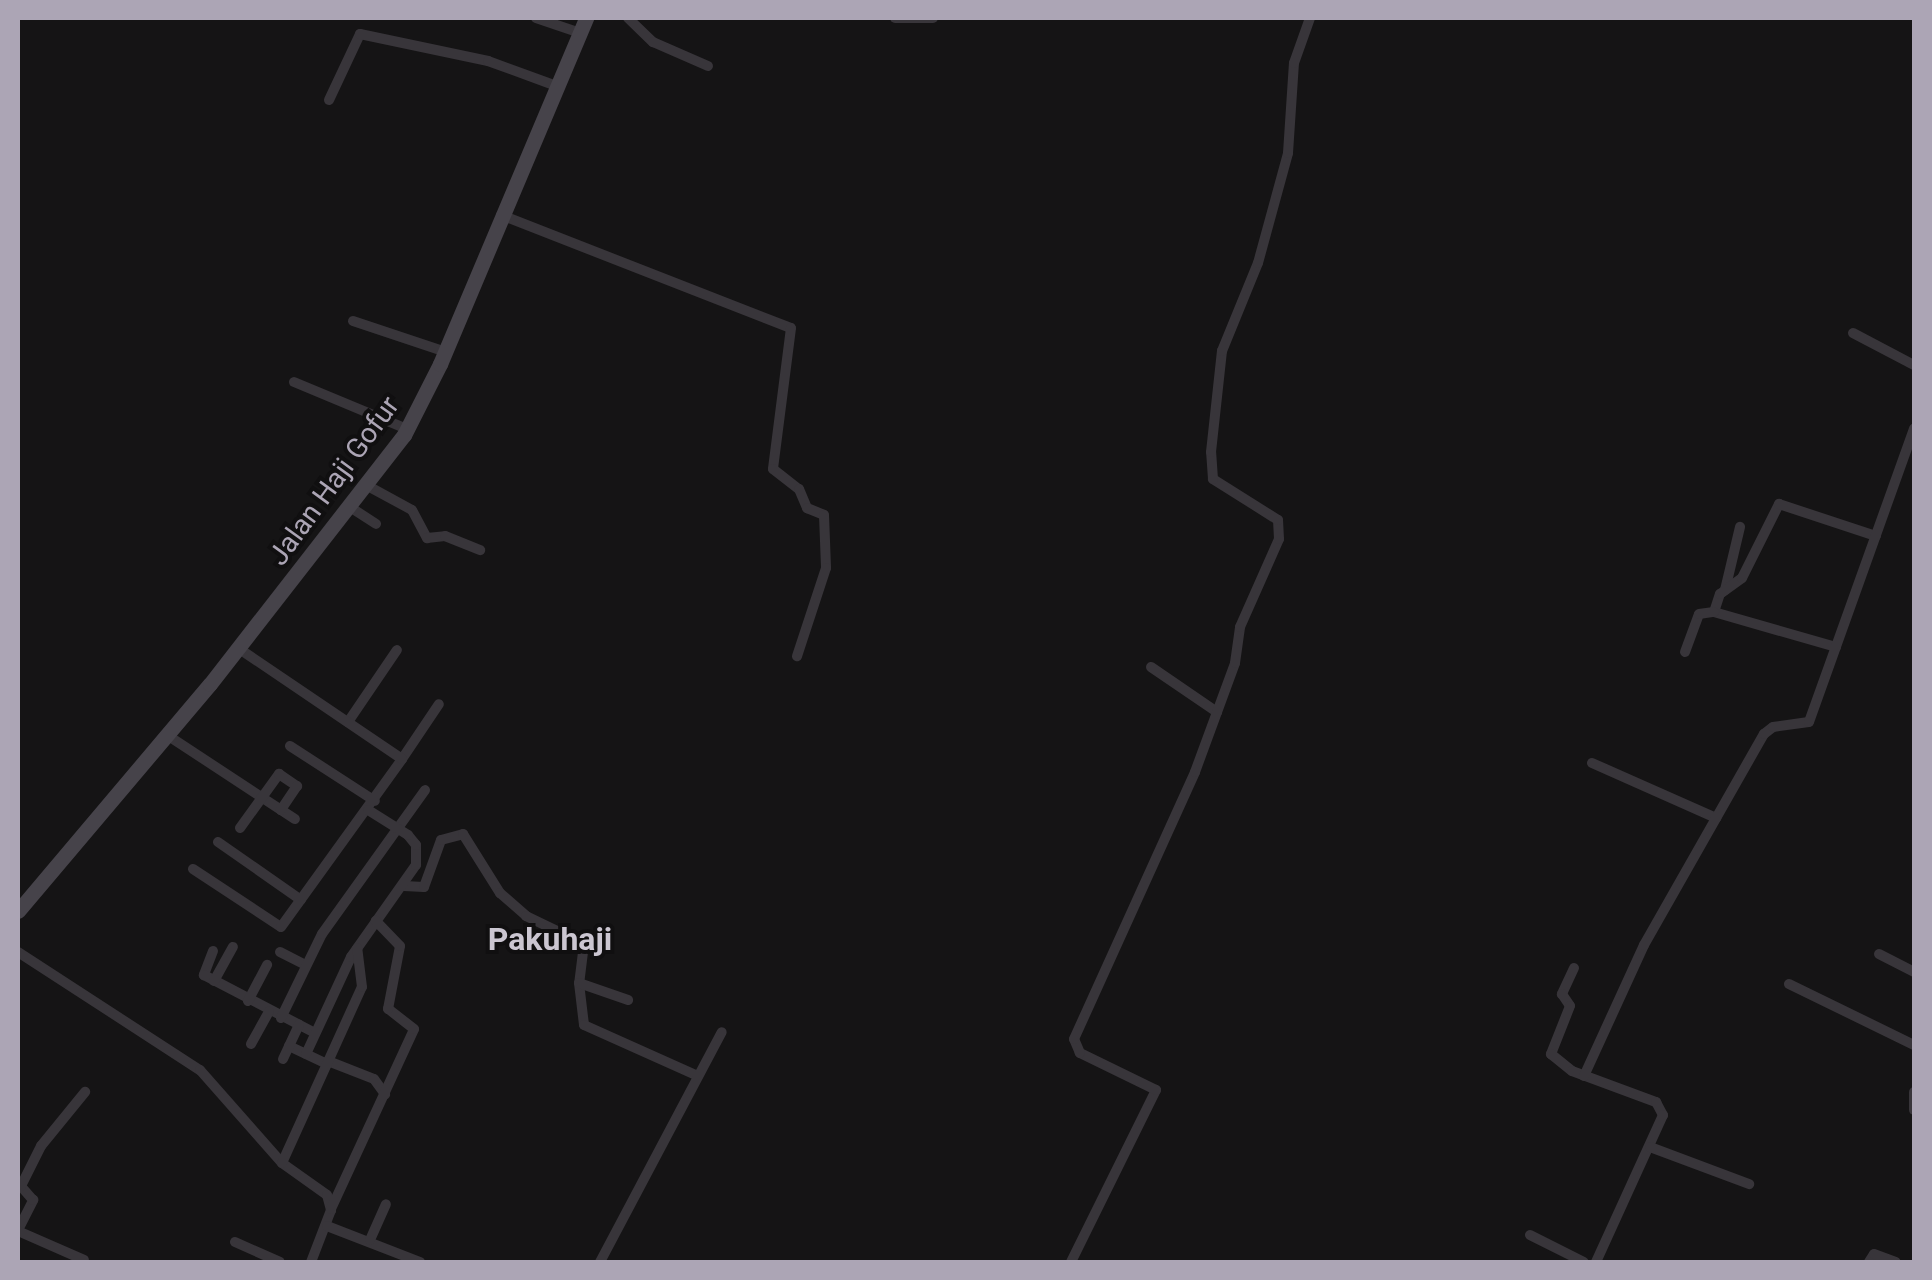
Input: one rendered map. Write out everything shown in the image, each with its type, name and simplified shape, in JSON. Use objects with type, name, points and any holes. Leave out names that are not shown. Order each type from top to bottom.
[{"type":"street","points":[[536,18],[580,34]]},
{"type":"street","name":"Jalan Haji Gofur","points":[[18,911],[238,648],[407,429],[446,352],[554,85],[586,18]]},
{"type":"street","points":[[628,18],[653,42],[708,66]]},
{"type":"street","points":[[895,18],[933,18]]},
{"type":"street","points":[[1071,1262],[1156,1090],[1080,1053],[1074,1039],[1217,712],[1240,627],[1281,525],[1213,480],[1214,404],[1224,341],[1258,263],[1288,154],[1294,63],[1310,18]]},
{"type":"street","points":[[330,100],[364,34],[488,61],[554,85]]},
{"type":"street","points":[[502,216],[791,328],[773,468],[799,488],[807,508],[824,515],[826,568],[796,656]]},
{"type":"street","points":[[353,321],[446,352]]},
{"type":"street","points":[[1853,333],[1914,365]]},
{"type":"street","points":[[294,382],[407,429]]},
{"type":"street","points":[[1584,1076],[1644,946],[1769,730],[1809,722],[1914,428]]},
{"type":"street","points":[[366,485],[412,510],[427,538],[445,536],[480,550]]},
{"type":"street","points":[[1724,590],[1742,578],[1782,503],[1876,536]]},
{"type":"street","points":[[350,507],[376,524]]},
{"type":"street","points":[[1714,612],[1724,590],[1740,527]]},
{"type":"street","points":[[1685,652],[1699,614],[1714,612],[1836,647]]},
{"type":"street","points":[[238,648],[402,759]]},
{"type":"street","points":[[348,722],[397,650]]},
{"type":"street","points":[[1151,667],[1217,712]]},
{"type":"street","points":[[193,870],[278,927],[372,805],[439,704]]},
{"type":"street","points":[[167,735],[295,819]]},
{"type":"street","points":[[290,746],[372,805],[399,828],[418,854],[404,886],[358,948],[306,1054]]},
{"type":"street","points":[[1592,763],[1716,818]]},
{"type":"street","points":[[240,828],[279,774],[296,786],[281,810]]},
{"type":"street","points":[[282,1018],[306,965],[425,790]]},
{"type":"street","points":[[404,886],[424,887],[441,840],[464,834],[500,892],[526,916],[584,944],[579,983],[584,1025],[696,1075]]},
{"type":"street","points":[[218,842],[301,900]]},
{"type":"street","points":[[311,1262],[414,1029],[388,1009],[400,946],[376,922]]},
{"type":"street","points":[[201,944],[227,958]]},
{"type":"street","points":[[214,981],[233,947]]},
{"type":"street","points":[[282,1163],[362,987],[358,948]]},
{"type":"street","points":[[213,951],[203,970],[214,981],[248,1002],[315,1033]]},
{"type":"street","points":[[18,952],[200,1070],[282,1163],[320,1188],[331,1210]]},
{"type":"street","points":[[280,952],[306,965]]},
{"type":"street","points":[[1879,954],[1914,972]]},
{"type":"street","points":[[248,1002],[267,965]]},
{"type":"street","points":[[1574,968],[1562,994],[1570,1006],[1549,1051],[1584,1076],[1656,1102],[1662,1123],[1596,1262]]},
{"type":"street","points":[[579,983],[628,1000]]},
{"type":"street","points":[[1789,984],[1914,1045]]},
{"type":"street","points":[[251,1044],[268,1012]]},
{"type":"street","points":[[283,1059],[298,1025]]},
{"type":"street","points":[[600,1262],[722,1032]]},
{"type":"street","points":[[289,1046],[374,1079],[385,1094]]},
{"type":"street","points":[[84,1092],[41,1146],[20,1186],[33,1200],[18,1230],[84,1260]]},
{"type":"street","points":[[1914,1092],[1914,1110]]},
{"type":"street","points":[[1650,1147],[1749,1184]]},
{"type":"street","points":[[370,1240],[386,1204]]},
{"type":"street","points":[[327,1226],[420,1262]]},
{"type":"street","points":[[1530,1235],[1584,1262]]},
{"type":"street","points":[[235,1242],[280,1262]]},
{"type":"street","points":[[1868,1262],[1876,1254],[1896,1262]]},
{"type":"district","name":"Pakuhaji","points":[[550,939]]}]
